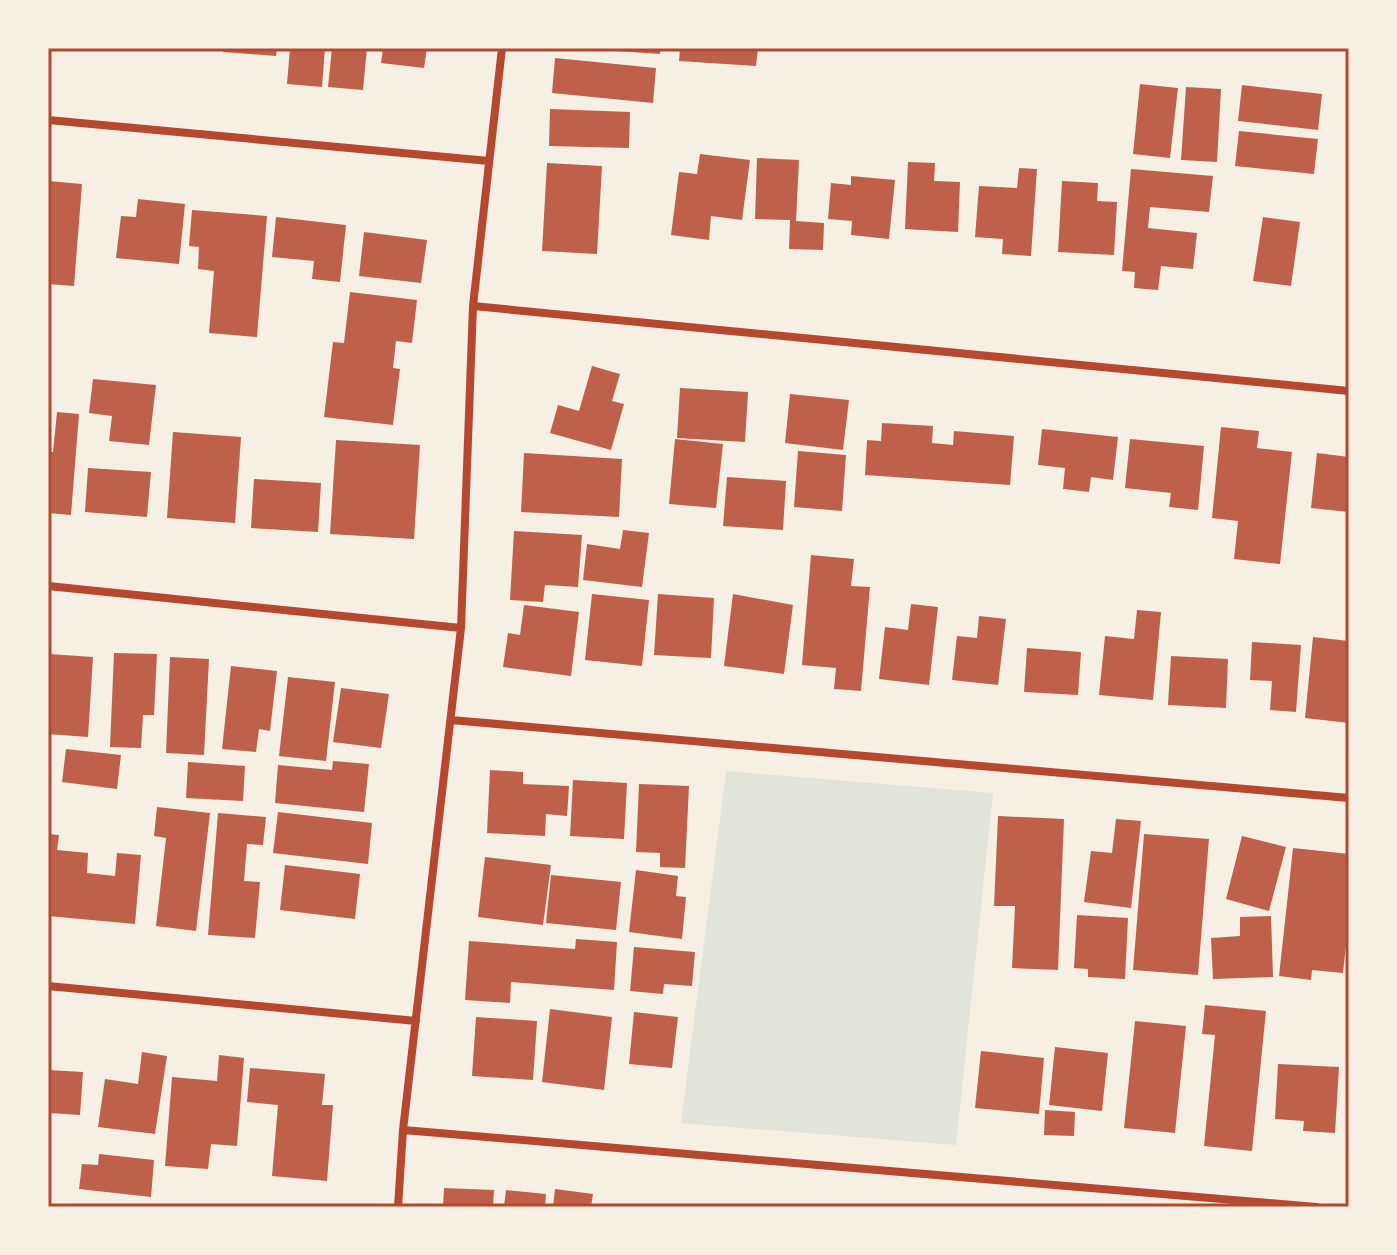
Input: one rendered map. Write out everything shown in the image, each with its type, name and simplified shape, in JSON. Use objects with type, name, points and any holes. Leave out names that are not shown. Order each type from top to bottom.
[{"type":"street","points":[[398,1207],[403,1130],[461,628],[473,306],[502,48]]},
{"type":"street","points":[[48,120],[489,161]]},
{"type":"street","points":[[473,306],[1349,391]]},
{"type":"street","points":[[48,586],[461,628]]},
{"type":"street","points":[[451,720],[1349,798]]},
{"type":"street","points":[[48,986],[416,1021]]},
{"type":"street","points":[[403,1130],[1316,1207]]},
{"type":"shaded area","points":[[726,771],[993,793],[956,1145],[681,1123]]},
{"type":"building","points":[[223,48],[277,48],[276,56],[223,52]]},
{"type":"building","points":[[290,48],[325,48],[322,87],[287,84]]},
{"type":"building","points":[[332,48],[367,48],[363,90],[328,87]]},
{"type":"building","points":[[383,48],[427,48],[424,68],[381,63]]},
{"type":"building","points":[[660,48],[660,54],[602,50]]},
{"type":"building","points":[[680,48],[758,48],[756,66],[679,61]]},
{"type":"building","points":[[555,58],[656,68],[653,103],[552,93]]},
{"type":"building","points":[[1140,84],[1178,88],[1170,158],[1133,154]]},
{"type":"building","points":[[1242,85],[1322,94],[1318,130],[1238,121]]},
{"type":"building","points":[[1186,87],[1221,89],[1217,162],[1181,160]]},
{"type":"building","points":[[550,109],[630,112],[629,148],[549,146]]},
{"type":"building","points":[[1239,131],[1318,139],[1314,174],[1235,166]]},
{"type":"building","points":[[700,154],[750,160],[742,220],[711,216],[709,240],[671,235],[679,172],[697,174]]},
{"type":"building","points":[[757,158],[799,160],[796,221],[824,223],[823,250],[789,249],[790,220],[755,219]]},
{"type":"building","points":[[908,162],[935,163],[934,181],[960,182],[958,232],[905,229]]},
{"type":"building","points":[[547,163],[602,166],[597,254],[542,251]]},
{"type":"building","points":[[1019,168],[1037,169],[1031,256],[1002,254],[1003,239],[975,237],[979,186],[1017,188]]},
{"type":"building","points":[[1131,169],[1213,176],[1209,212],[1150,207],[1148,228],[1197,233],[1193,269],[1161,266],[1158,290],[1134,288],[1135,272],[1122,271]]},
{"type":"building","points":[[851,176],[895,180],[889,239],[851,235],[852,221],[828,219],[831,183],[851,185]]},
{"type":"building","points":[[48,181],[82,184],[74,286],[48,284]]},
{"type":"building","points":[[1062,181],[1098,183],[1097,201],[1117,202],[1114,255],[1058,252]]},
{"type":"building","points":[[138,199],[185,204],[179,264],[116,258],[121,216],[136,217]]},
{"type":"building","points":[[192,210],[267,216],[257,337],[209,333],[214,271],[198,269],[199,247],[189,246]]},
{"type":"building","points":[[276,217],[346,225],[340,282],[312,279],[314,261],[272,257]]},
{"type":"building","points":[[1263,217],[1300,222],[1291,286],[1253,281]]},
{"type":"building","points":[[364,232],[427,240],[421,283],[359,276]]},
{"type":"building","points":[[350,292],[417,300],[412,343],[396,341],[393,368],[400,369],[393,425],[324,417],[333,342],[344,343]]},
{"type":"building","points":[[592,366],[620,374],[612,401],[624,404],[611,450],[550,433],[558,405],[579,411]]},
{"type":"building","points":[[93,379],[156,385],[149,445],[109,441],[112,416],[89,413]]},
{"type":"building","points":[[680,388],[748,392],[745,442],[677,438]]},
{"type":"building","points":[[790,394],[849,400],[843,450],[785,443]]},
{"type":"building","points":[[57,412],[79,414],[71,515],[48,513],[48,452],[53,452]]},
{"type":"building","points":[[882,423],[933,426],[932,443],[953,445],[954,431],[1014,436],[1010,485],[865,475],[867,440],[881,441]]},
{"type":"building","points":[[1221,427],[1259,431],[1257,448],[1292,452],[1280,564],[1234,559],[1238,521],[1212,518]]},
{"type":"building","points":[[1042,429],[1118,437],[1113,480],[1091,477],[1089,492],[1063,489],[1065,468],[1038,465]]},
{"type":"building","points":[[173,432],[241,437],[235,523],[167,518]]},
{"type":"building","points":[[675,439],[723,444],[716,508],[669,504]]},
{"type":"building","points":[[1130,439],[1204,446],[1198,510],[1169,507],[1171,493],[1125,488]]},
{"type":"building","points":[[336,440],[420,445],[414,539],[330,534]]},
{"type":"building","points":[[798,451],[846,455],[842,511],[794,507]]},
{"type":"building","points":[[524,453],[622,459],[619,517],[521,512]]},
{"type":"building","points":[[1317,453],[1349,457],[1349,512],[1311,508]]},
{"type":"building","points":[[88,468],[151,472],[147,517],[85,512]]},
{"type":"building","points":[[727,477],[786,481],[783,530],[723,526]]},
{"type":"building","points":[[254,479],[321,483],[318,532],[251,528]]},
{"type":"building","points":[[623,530],[649,533],[642,587],[583,580],[587,544],[620,549]]},
{"type":"building","points":[[514,531],[582,535],[578,587],[545,585],[543,602],[510,600]]},
{"type":"building","points":[[811,555],[854,559],[851,586],[870,587],[861,691],[834,689],[836,668],[802,665]]},
{"type":"building","points":[[592,594],[649,600],[642,666],[585,660]]},
{"type":"building","points":[[658,594],[714,598],[711,658],[654,655]]},
{"type":"building","points":[[733,594],[793,605],[784,674],[724,666]]},
{"type":"building","points":[[911,604],[938,607],[929,685],[879,679],[885,627],[908,630]]},
{"type":"building","points":[[524,605],[579,612],[571,676],[503,667],[508,633],[520,635]]},
{"type":"building","points":[[1137,610],[1161,612],[1153,700],[1099,695],[1105,636],[1134,639]]},
{"type":"building","points":[[979,616],[1006,619],[998,685],[952,680],[957,636],[977,638]]},
{"type":"building","points":[[1313,637],[1349,641],[1349,723],[1305,718]]},
{"type":"building","points":[[1252,642],[1301,645],[1296,712],[1270,710],[1272,681],[1250,680]]},
{"type":"building","points":[[1027,648],[1081,652],[1078,695],[1024,692]]},
{"type":"building","points":[[114,653],[157,654],[154,715],[143,715],[141,748],[110,747]]},
{"type":"building","points":[[49,654],[93,657],[88,737],[48,734]]},
{"type":"building","points":[[1171,656],[1228,659],[1226,708],[1168,705]]},
{"type":"building","points":[[170,657],[209,659],[204,755],[166,753]]},
{"type":"building","points":[[231,666],[277,671],[270,731],[259,729],[256,752],[222,749]]},
{"type":"building","points":[[288,677],[335,682],[326,761],[279,756]]},
{"type":"building","points":[[341,688],[389,694],[381,748],[333,742]]},
{"type":"building","points":[[66,749],[121,755],[117,789],[62,782]]},
{"type":"building","points":[[333,761],[369,764],[364,812],[275,803],[278,765],[332,770]]},
{"type":"building","points":[[188,762],[245,766],[243,801],[186,798]]},
{"type":"building","points":[[490,770],[523,772],[523,784],[569,786],[567,816],[546,814],[545,836],[487,833]]},
{"type":"building","points":[[573,780],[627,783],[624,839],[570,836]]},
{"type":"building","points":[[639,784],[689,786],[685,868],[660,867],[660,853],[636,852]]},
{"type":"building","points":[[157,807],[210,813],[196,931],[156,926],[166,838],[154,836]]},
{"type":"building","points":[[278,812],[372,823],[368,864],[273,853]]},
{"type":"building","points":[[218,813],[266,817],[263,845],[247,844],[244,881],[260,882],[255,938],[208,935]]},
{"type":"building","points":[[998,816],[1064,819],[1058,970],[1012,968],[1015,906],[994,906]]},
{"type":"building","points":[[1116,819],[1141,821],[1131,908],[1084,902],[1091,851],[1112,853]]},
{"type":"building","points":[[48,834],[59,835],[57,850],[88,853],[87,873],[115,876],[117,853],[141,855],[135,924],[48,916]]},
{"type":"building","points":[[1144,834],[1209,839],[1198,975],[1133,970]]},
{"type":"building","points":[[1242,836],[1286,847],[1269,911],[1226,899]]},
{"type":"building","points":[[1293,848],[1349,854],[1349,916],[1343,973],[1312,970],[1311,980],[1279,976]]},
{"type":"building","points":[[485,857],[551,865],[543,925],[478,917]]},
{"type":"building","points":[[285,865],[360,874],[355,919],[280,910]]},
{"type":"building","points":[[636,870],[678,876],[676,896],[686,897],[682,939],[629,932]]},
{"type":"building","points":[[551,875],[621,882],[616,930],[546,923]]},
{"type":"building","points":[[1077,915],[1128,918],[1125,979],[1088,977],[1088,969],[1074,968]]},
{"type":"building","points":[[1271,916],[1273,977],[1213,979],[1211,938],[1240,936],[1240,917]]},
{"type":"building","points":[[576,939],[617,942],[614,990],[511,982],[510,1003],[465,1000],[469,941],[575,949]]},
{"type":"building","points":[[634,947],[695,952],[692,986],[664,984],[663,994],[630,991]]},
{"type":"building","points":[[1205,1005],[1266,1011],[1252,1151],[1204,1146],[1215,1035],[1202,1034]]},
{"type":"building","points":[[550,1009],[612,1017],[604,1090],[542,1082]]},
{"type":"building","points":[[634,1012],[678,1017],[672,1068],[629,1064]]},
{"type":"building","points":[[476,1017],[537,1021],[533,1080],[472,1076]]},
{"type":"building","points":[[1135,1021],[1186,1026],[1175,1133],[1124,1128]]},
{"type":"building","points":[[1055,1047],[1108,1053],[1102,1111],[1049,1105]]},
{"type":"building","points":[[981,1051],[1044,1058],[1039,1114],[975,1108]]},
{"type":"building","points":[[142,1052],[167,1056],[155,1134],[98,1127],[105,1079],[138,1084]]},
{"type":"building","points":[[219,1055],[244,1058],[237,1146],[211,1144],[208,1169],[165,1166],[172,1077],[217,1081]]},
{"type":"building","points":[[1278,1064],[1339,1067],[1335,1133],[1303,1131],[1304,1121],[1275,1119]]},
{"type":"building","points":[[250,1068],[325,1074],[322,1105],[333,1105],[327,1181],[272,1176],[278,1105],[247,1102]]},
{"type":"building","points":[[48,1070],[83,1072],[80,1115],[48,1113]]},
{"type":"building","points":[[1045,1110],[1075,1112],[1074,1136],[1044,1135]]},
{"type":"building","points":[[99,1154],[154,1160],[151,1197],[79,1189],[82,1164],[98,1165]]},
{"type":"building","points":[[444,1188],[494,1190],[493,1207],[443,1207]]},
{"type":"building","points":[[555,1189],[593,1194],[591,1207],[553,1207]]},
{"type":"building","points":[[506,1190],[546,1194],[545,1207],[504,1207]]}]
